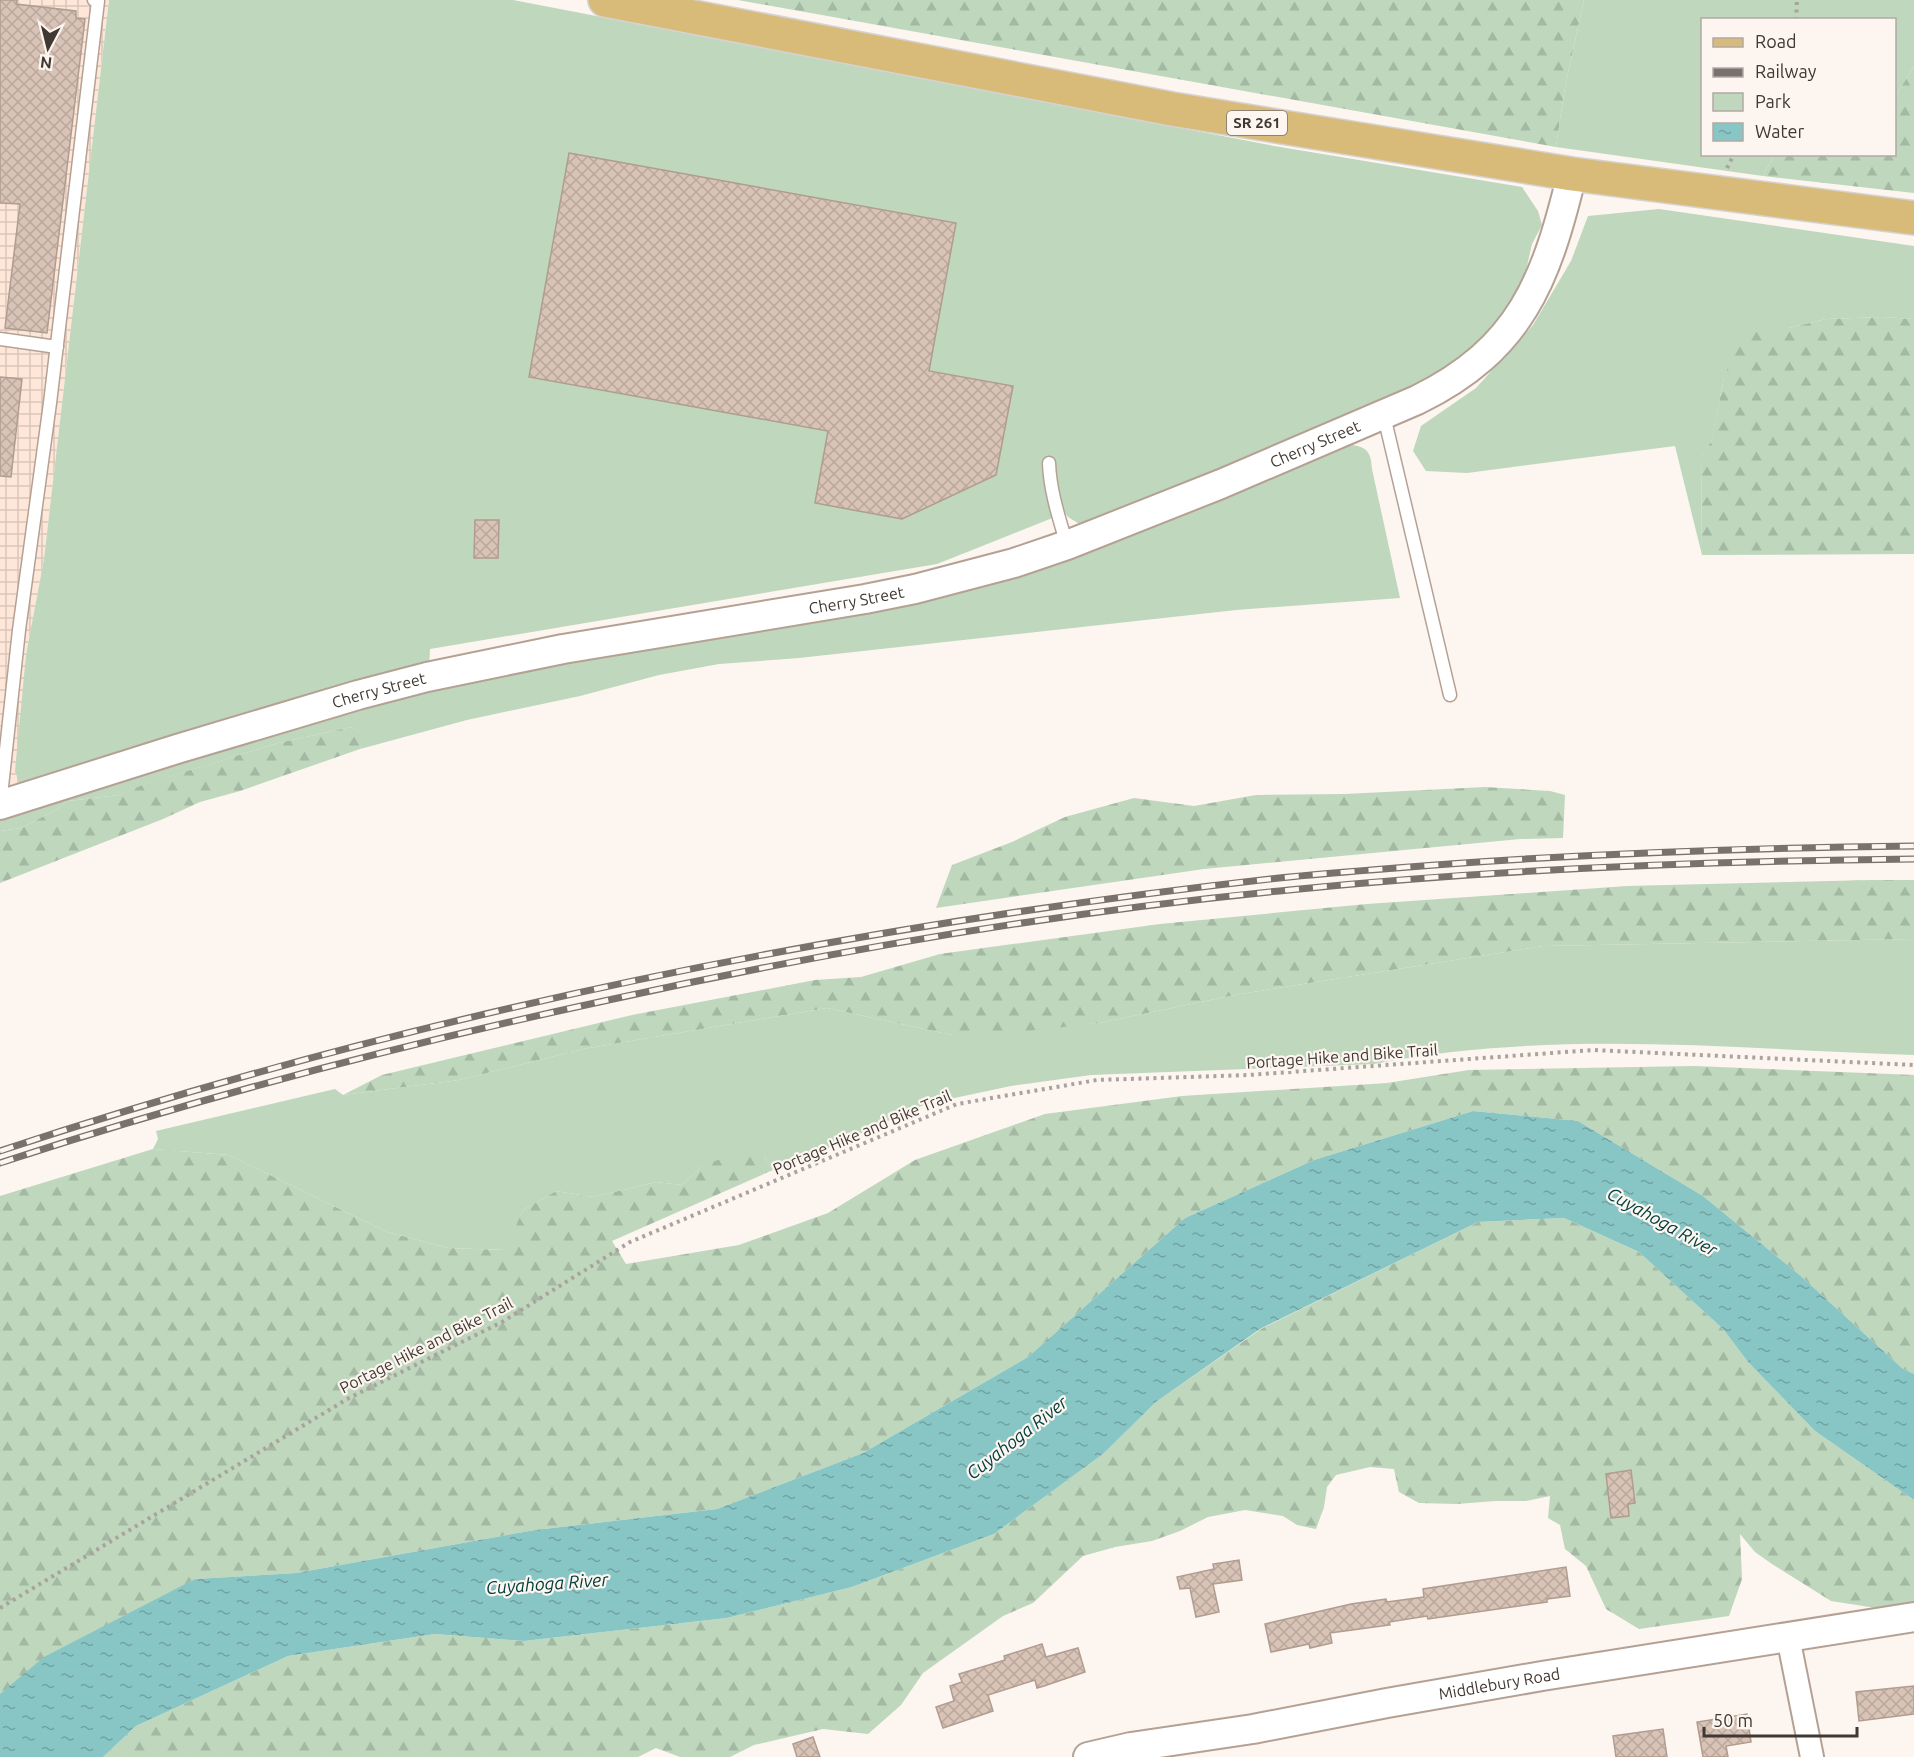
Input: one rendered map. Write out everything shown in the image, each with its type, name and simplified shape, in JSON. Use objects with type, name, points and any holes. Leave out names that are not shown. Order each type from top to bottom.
[{"type":"main road","name":"SR 261","points":[[605,0],[1172,109],[1572,174],[1914,218]]},
{"type":"street","name":"Cherry Street","points":[[0,805],[177,749],[427,677],[563,649],[810,609],[915,589],[1014,563],[1067,545],[1221,484],[1384,416],[1444,387],[1487,354],[1506,334],[1531,295],[1556,237],[1572,174]]},
{"type":"street","name":"Middlebury Road","points":[[1088,1757],[1131,1747],[1253,1729],[1542,1676],[1914,1617]]},
{"type":"street","points":[[1788,1637],[1812,1757]]},
{"type":"lane","points":[[0,805],[19,630],[57,347],[98,1],[94,0]]},
{"type":"lane","points":[[0,339],[57,347]]},
{"type":"lane","points":[[1384,416],[1450,695]]},
{"type":"lane","points":[[1049,463],[1056,506],[1067,545]]},
{"type":"path","points":[[1796,18],[1797,0]]},
{"type":"path","name":"Portage Hike and Bike Trail","points":[[0,1608],[350,1398],[502,1322],[630,1242],[957,1104],[1097,1080],[1249,1075],[1593,1050],[1914,1065]]},
{"type":"shaded area","points":[[0,0],[109,0],[44,559],[26,655],[21,787],[0,794]]},
{"type":"green space","points":[[109,0],[513,0],[1274,146],[1522,187],[1538,211],[1542,225],[1532,244],[1525,275],[1513,298],[1491,328],[1471,351],[1400,398],[1081,525],[1065,513],[937,564],[430,649],[429,668],[21,787],[15,771],[26,655],[44,559]]},
{"type":"green space","points":[[738,0],[1584,0],[1565,87],[1556,147]]},
{"type":"green space","points":[[1584,0],[1914,0],[1914,66],[1896,95],[1896,18],[1701,18],[1701,156],[1773,156],[1763,176],[1556,147],[1565,87]]},
{"type":"green space","points":[[1914,66],[1914,193],[1763,176],[1773,156],[1896,156],[1896,95]]},
{"type":"green space","points":[[1659,209],[1914,246],[1914,319],[1883,317],[1826,319],[1789,328],[1724,378],[1711,443],[1701,457],[1702,555],[1675,446],[1467,473],[1426,471],[1413,451],[1421,426],[1476,388],[1533,325],[1571,261],[1588,216]]},
{"type":"green space","points":[[1883,317],[1914,319],[1914,554],[1702,555],[1701,457],[1711,442],[1724,378],[1736,347],[1744,334],[1789,328],[1826,319]]},
{"type":"green space","points":[[1348,444],[1359,446],[1369,454],[1400,598],[1236,610],[799,658],[719,664],[659,675],[580,696],[467,720],[360,749],[365,737],[351,727],[278,743],[146,784],[119,795],[68,801],[21,828],[0,831],[0,813],[363,702],[788,620]]},
{"type":"green space","points":[[351,727],[366,737],[360,749],[240,791],[200,802],[163,819],[0,883],[0,831],[21,828],[68,801],[119,795],[145,784],[278,743]]},
{"type":"green space","points":[[1485,787],[1550,791],[1565,795],[1563,838],[1520,839],[1204,869],[936,908],[952,865],[1012,842],[1065,817],[1134,798],[1194,806],[1256,795],[1345,794]]},
{"type":"green space","points":[[1914,880],[1914,939],[1543,946],[1240,994],[1099,1023],[1001,1034],[952,1035],[827,1008],[583,1049],[459,1080],[343,1095],[382,1075],[632,1015],[815,980],[861,977],[940,954],[1160,924],[1367,904],[1627,886]]},
{"type":"green space","points":[[1914,939],[1914,1055],[1711,1046],[1576,1044],[1441,1053],[1374,1064],[1091,1075],[1011,1086],[926,1104],[776,1171],[764,1156],[701,1167],[682,1185],[656,1182],[593,1197],[556,1191],[523,1210],[506,1250],[449,1248],[387,1232],[229,1155],[153,1149],[158,1139],[156,1131],[335,1089],[343,1095],[459,1080],[583,1049],[827,1008],[952,1035],[1099,1023],[1240,994],[1543,946]]},
{"type":"green space","points":[[1694,1066],[1914,1075],[1914,1374],[1902,1368],[1802,1277],[1703,1196],[1578,1121],[1473,1111],[1314,1160],[1185,1218],[1028,1357],[863,1453],[717,1509],[535,1530],[296,1573],[195,1579],[0,1694],[0,1196],[153,1149],[229,1155],[387,1232],[449,1248],[505,1250],[523,1210],[556,1191],[593,1197],[656,1182],[682,1185],[701,1167],[739,1151],[764,1156],[773,1170],[612,1241],[626,1264],[739,1245],[828,1213],[915,1160],[1045,1114],[1182,1096],[1387,1083],[1469,1070]]},
{"type":"green space","points":[[1564,1218],[1639,1252],[1723,1329],[1748,1362],[1815,1431],[1914,1500],[1914,1605],[1876,1608],[1831,1601],[1755,1552],[1740,1534],[1742,1579],[1729,1616],[1639,1629],[1606,1609],[1586,1566],[1565,1549],[1560,1525],[1548,1518],[1550,1496],[1526,1501],[1419,1503],[1399,1492],[1394,1469],[1370,1467],[1336,1475],[1327,1487],[1324,1507],[1316,1529],[1297,1525],[1283,1516],[1245,1510],[1208,1517],[1180,1531],[1152,1541],[1115,1547],[1083,1556],[1033,1603],[1003,1616],[923,1673],[901,1705],[868,1734],[823,1729],[754,1745],[730,1757],[680,1757],[656,1748],[638,1757],[103,1757],[136,1726],[288,1656],[435,1634],[524,1641],[727,1618],[852,1587],[994,1534],[1103,1454],[1156,1402],[1261,1329],[1478,1222]]},
{"type":"water","name":"Cuyahoga River","points":[[1473,1111],[1578,1121],[1703,1196],[1802,1277],[1902,1368],[1914,1374],[1914,1500],[1815,1431],[1748,1362],[1723,1329],[1639,1252],[1564,1218],[1478,1222],[1260,1329],[1156,1402],[1103,1454],[994,1534],[852,1587],[727,1618],[524,1641],[435,1634],[288,1656],[136,1726],[103,1757],[0,1757],[0,1694],[44,1657],[195,1579],[296,1573],[535,1530],[717,1509],[863,1453],[1028,1357],[1185,1218],[1314,1160]]},
{"type":"building","points":[[0,0],[17,0],[16,4],[76,11],[76,18],[85,19],[47,333],[5,328],[20,204],[0,203]]},
{"type":"building","points":[[569,153],[956,223],[929,371],[1013,386],[996,475],[902,519],[815,503],[828,431],[529,377]]},
{"type":"building","points":[[0,377],[22,379],[11,477],[0,476]]},
{"type":"building","points":[[475,520],[499,520],[498,558],[474,558]]},
{"type":"building","points":[[1631,1470],[1635,1503],[1628,1504],[1629,1516],[1611,1518],[1606,1474]]},
{"type":"building","points":[[1239,1560],[1242,1580],[1213,1584],[1219,1612],[1196,1617],[1190,1588],[1180,1589],[1177,1577],[1214,1569],[1213,1564]]},
{"type":"building","points":[[1566,1567],[1570,1596],[1547,1599],[1547,1602],[1428,1619],[1427,1616],[1389,1622],[1390,1625],[1330,1633],[1332,1643],[1310,1648],[1309,1644],[1271,1652],[1265,1624],[1351,1604],[1424,1597],[1423,1589]]},
{"type":"building","points":[[1042,1644],[1046,1657],[1078,1648],[1085,1672],[1037,1688],[1035,1680],[988,1695],[993,1711],[943,1728],[936,1707],[954,1701],[950,1686],[962,1682],[959,1674],[1005,1660],[1004,1656]]},
{"type":"building","points":[[1914,1686],[1914,1714],[1859,1721],[1856,1692]]},
{"type":"building","points":[[1747,1714],[1751,1742],[1726,1746],[1728,1757],[1703,1757],[1697,1722]]},
{"type":"building","points":[[1663,1729],[1667,1757],[1616,1757],[1613,1736]]},
{"type":"building","points":[[813,1737],[820,1757],[797,1757],[793,1744]]},
{"type":"railway","points":[[0,1151],[156,1102],[314,1057],[472,1017],[632,981],[793,949],[955,922],[1117,898],[1279,878],[1367,870],[1655,852],[1914,846]]},
{"type":"railway","points":[[0,1163],[149,1116],[375,1054],[689,983],[945,935],[1203,899],[1367,883],[1523,871],[1679,864],[1914,859]]}]
